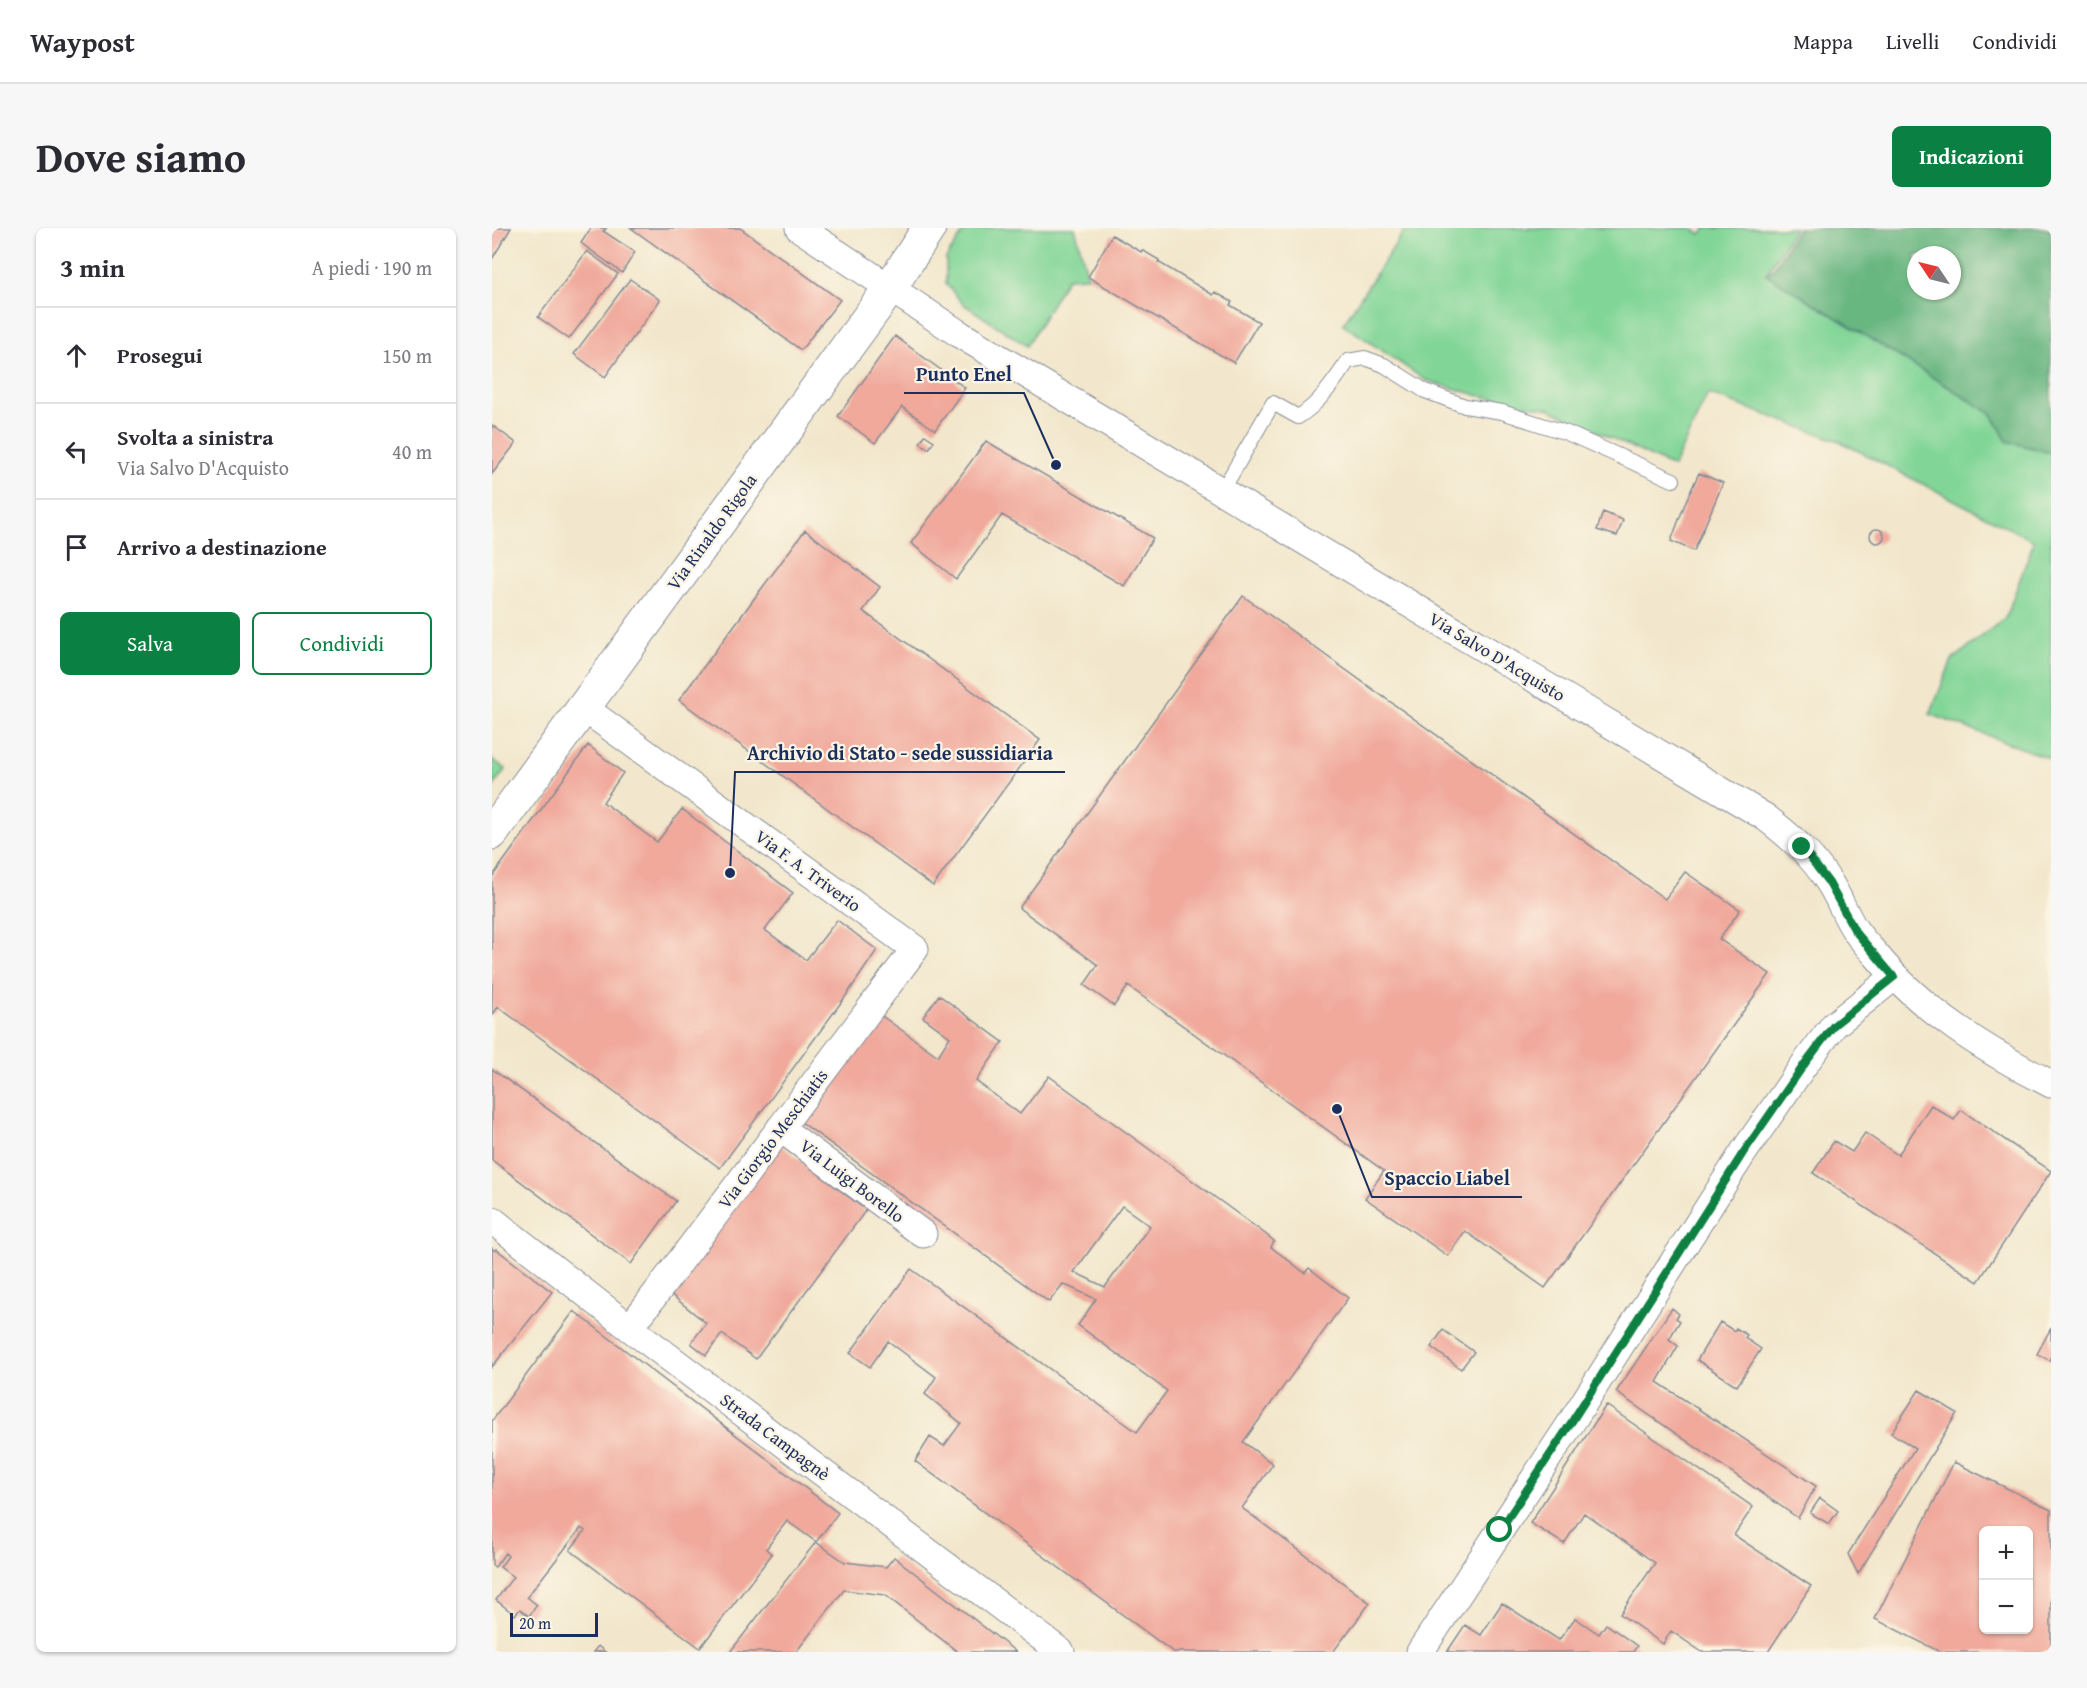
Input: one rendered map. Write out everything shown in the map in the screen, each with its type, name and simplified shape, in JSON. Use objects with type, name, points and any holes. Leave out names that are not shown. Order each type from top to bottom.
[{"type":"street","name":"Via Salvo D'Acquisto","points":[[800,228],[961,335],[1765,817],[1802,847],[1814,861],[1829,883],[1855,931],[1894,977],[1936,1015],[1974,1041],[2011,1064],[2051,1084]]},
{"type":"street","name":"Via Rinaldo Rigola","points":[[492,833],[890,288],[929,228]]},
{"type":"street","name":"Via F. A. Triverio","points":[[584,708],[915,949]]},
{"type":"street","name":"Via Giorgio Meschiatis","points":[[630,1328],[915,949]]},
{"type":"street","points":[[1420,1652],[1569,1426],[1743,1153],[1806,1062],[1834,1025],[1894,977]]},
{"type":"street","name":"Via Luigi Borello","points":[[780,1128],[923,1234]]},
{"type":"street","name":"Strada Campagnè","points":[[492,1220],[630,1328],[1061,1652]]},
{"type":"lane","points":[[1221,491],[1273,403],[1298,417],[1310,410],[1348,361],[1365,358],[1384,365],[1425,391],[1465,406],[1502,412],[1567,433],[1673,480]]},
{"type":"green space","points":[[966,228],[1075,228],[1088,277],[1067,278],[1027,346],[963,304],[946,284],[946,258]]},
{"type":"green space","points":[[1406,228],[1691,228],[1701,234],[1706,228],[1795,228],[1766,274],[1992,414],[2007,441],[2051,453],[2051,759],[1930,714],[1952,660],[2006,617],[2034,541],[1839,441],[1708,394],[1673,467],[1550,409],[1480,396],[1425,380],[1343,324]]},
{"type":"green space","points":[[1798,228],[2051,228],[2051,453],[2007,441],[1992,414],[1766,274],[1774,268]]},
{"type":"green space","points":[[492,759],[506,769],[492,788]]},
{"type":"building","points":[[492,228],[511,228],[492,259]]},
{"type":"building","points":[[591,228],[606,229],[603,231],[635,252],[622,273],[581,243]]},
{"type":"building","points":[[631,228],[740,228],[840,300],[801,350]]},
{"type":"building","points":[[1112,235],[1159,260],[1158,262],[1213,295],[1215,292],[1232,302],[1230,305],[1259,322],[1234,363],[1088,277]]},
{"type":"building","points":[[587,251],[618,274],[569,339],[538,317]]},
{"type":"building","points":[[630,279],[660,300],[605,377],[574,354]]},
{"type":"building","points":[[895,336],[965,388],[935,430],[902,407],[875,443],[838,416]]},
{"type":"building","points":[[492,425],[516,443],[492,474]]},
{"type":"building","points":[[925,435],[934,441],[929,449],[920,443]]},
{"type":"building","points":[[986,441],[1153,538],[1124,586],[1002,515],[956,579],[911,543]]},
{"type":"building","points":[[1699,473],[1723,483],[1694,551],[1671,541]]},
{"type":"building","points":[[1603,512],[1623,520],[1617,536],[1597,530]]},
{"type":"building","points":[[1877,529],[1882,531],[1884,536],[1882,541],[1877,543],[1872,541],[1870,536],[1872,531]]},
{"type":"building","points":[[805,530],[880,587],[863,611],[1040,740],[933,886],[679,700]]},
{"type":"building","points":[[1243,596],[1665,899],[1685,872],[1740,910],[1719,939],[1770,974],[1545,1288],[1465,1231],[1448,1256],[1365,1198],[1384,1171],[1128,986],[1114,1006],[1084,985],[1098,965],[1019,908]]},
{"type":"building","points":[[588,745],[623,773],[603,802],[657,842],[682,809],[793,893],[765,930],[806,960],[837,920],[877,950],[720,1168],[498,1007],[492,1016],[492,877]]},
{"type":"building","points":[[939,995],[1003,1042],[976,1081],[1020,1114],[1049,1076],[1264,1233],[1274,1241],[1271,1247],[1305,1273],[1309,1268],[1348,1298],[1243,1442],[1273,1464],[1242,1508],[1370,1603],[1333,1652],[1173,1652],[915,1461],[930,1437],[944,1446],[961,1423],[925,1394],[936,1377],[888,1341],[870,1367],[850,1353],[911,1269],[1137,1432],[1167,1391],[1078,1325],[1096,1299],[1063,1284],[1049,1302],[797,1119],[876,1012],[938,1056],[950,1037],[923,1017]],"holes":[[[1122,1206],[1150,1226],[1105,1287],[1074,1272]]]},
{"type":"building","points":[[492,1069],[676,1201],[631,1264],[492,1160]]},
{"type":"building","points":[[1931,1105],[1954,1120],[1961,1110],[2051,1171],[1978,1282],[1813,1173],[1834,1141],[1852,1152],[1865,1133],[1898,1155]]},
{"type":"building","points":[[779,1144],[866,1210],[756,1359],[722,1334],[706,1355],[691,1343],[706,1323],[668,1292]]},
{"type":"building","points":[[492,1248],[552,1292],[492,1367]]},
{"type":"building","points":[[1672,1308],[1679,1314],[1676,1318],[1680,1321],[1669,1339],[1678,1346],[1657,1382],[1816,1486],[1798,1518],[1616,1392]]},
{"type":"building","points":[[574,1311],[838,1513],[816,1542],[787,1521],[766,1549],[772,1554],[700,1648],[570,1550],[585,1531],[581,1528],[527,1597],[537,1605],[529,1616],[520,1609],[515,1615],[496,1600],[513,1577],[500,1567],[508,1556],[505,1553],[495,1567],[492,1565],[492,1421]]},
{"type":"building","points":[[1720,1322],[1734,1331],[1736,1328],[1747,1335],[1745,1338],[1761,1349],[1737,1386],[1697,1360]]},
{"type":"building","points":[[2051,1328],[2051,1361],[2037,1354]]},
{"type":"building","points":[[1443,1330],[1474,1352],[1461,1369],[1431,1347]]},
{"type":"building","points":[[1919,1390],[1957,1413],[1858,1574],[1848,1554],[1915,1448],[1891,1433]]},
{"type":"building","points":[[1606,1405],[1753,1507],[1734,1535],[1811,1586],[1768,1652],[1702,1652],[1671,1631],[1663,1644],[1620,1614],[1655,1563],[1584,1513],[1564,1544],[1530,1523]]},
{"type":"building","points":[[1954,1462],[2051,1510],[2051,1652],[1940,1652],[1875,1619]]},
{"type":"building","points":[[1820,1498],[1838,1511],[1829,1524],[1810,1513]]},
{"type":"building","points":[[816,1542],[845,1562],[886,1567],[894,1557],[1016,1652],[958,1652],[885,1595],[844,1590],[796,1652],[730,1652]]},
{"type":"building","points":[[1502,1603],[1559,1640],[1575,1618],[1599,1634],[1606,1624],[1637,1646],[1633,1652],[1447,1652],[1465,1625],[1481,1635]]},
{"type":"building","points":[[598,1646],[605,1652],[593,1652]]},
{"type":"place","name":"Punto Enel","points":[[1056,465]]},
{"type":"place","name":"Archivio di Stato - sede sussidiaria","points":[[730,873]]},
{"type":"place","name":"Spaccio Liabel","points":[[1337,1109]]},
{"type":"route","points":[[1500,1530],[1743,1153],[1806,1062],[1834,1025],[1894,977],[1855,931],[1829,883],[1802,847]]}]
